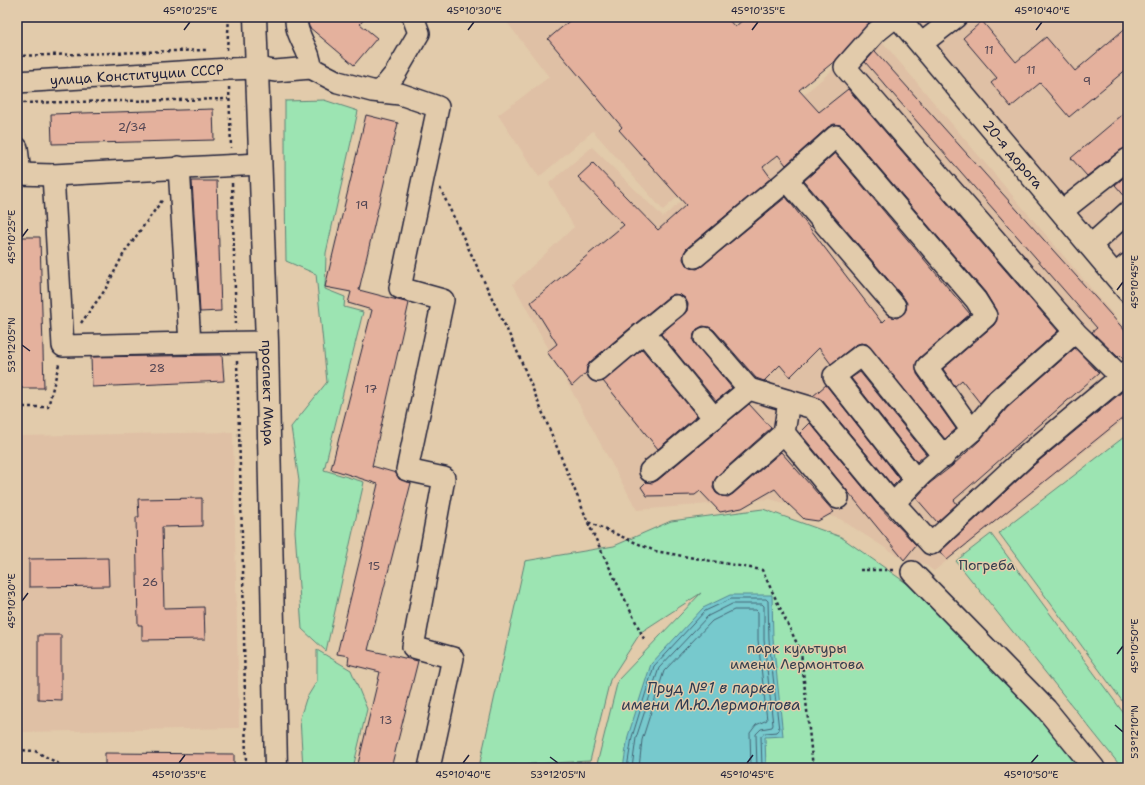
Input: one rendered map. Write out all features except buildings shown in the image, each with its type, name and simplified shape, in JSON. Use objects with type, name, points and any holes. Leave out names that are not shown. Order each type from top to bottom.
[{"type":"main road","name":"проспект Мира","points":[[255,17],[266,342],[276,768]]},
{"type":"main road","name":"20-я дорога","points":[[896,17],[921,44],[1090,246],[1124,277]]},
{"type":"street","points":[[296,17],[295,25],[300,40],[311,57],[311,68],[338,82],[380,92],[400,94],[438,108],[400,288],[443,300],[406,470],[444,478],[413,647],[453,658],[429,768]]},
{"type":"street","points":[[380,92],[395,74],[419,33],[413,17]]},
{"type":"street","points":[[706,338],[749,389],[813,408],[885,495],[931,544],[1026,456],[1124,374],[1075,332],[845,67],[875,33],[896,17]]},
{"type":"street","points":[[921,44],[956,17]]},
{"type":"street","name":"улица Конституции СССР","points":[[17,82],[256,68],[275,71],[311,68]]},
{"type":"street","points":[[695,257],[836,136],[976,300],[986,316],[927,367],[972,431]]},
{"type":"street","points":[[17,148],[19,174],[53,175],[179,173],[232,165],[260,164]]},
{"type":"street","points":[[1062,211],[1128,159]]},
{"type":"street","points":[[179,173],[190,343]]},
{"type":"street","points":[[53,175],[63,346],[266,342]]},
{"type":"street","points":[[786,180],[895,306]]},
{"type":"street","points":[[1090,246],[1128,212]]},
{"type":"street","points":[[598,370],[676,306]]},
{"type":"street","points":[[644,332],[714,418]]},
{"type":"street","points":[[894,503],[916,480],[972,431],[998,400],[1075,332]]},
{"type":"street","points":[[916,480],[834,376],[862,355],[944,457]]},
{"type":"street","points":[[650,471],[749,389]]},
{"type":"street","points":[[725,485],[784,433],[789,401]]},
{"type":"street","points":[[784,433],[838,498]]},
{"type":"street","points":[[912,572],[1046,709],[1094,768]]},
{"type":"path","points":[[220,50],[228,50],[229,17]]},
{"type":"path","points":[[17,56],[213,50]]},
{"type":"path","points":[[229,81],[228,99],[232,165],[243,579],[246,768]]},
{"type":"path","points":[[17,103],[228,99]]},
{"type":"path","points":[[427,159],[517,351],[588,522],[645,641]]},
{"type":"path","points":[[17,407],[48,407],[63,346],[105,290],[133,241],[179,173]]},
{"type":"path","points":[[588,522],[655,551],[762,570],[801,652],[813,768]]},
{"type":"path","points":[[860,570],[912,572]]},
{"type":"path","points":[[17,750],[35,751],[61,765],[63,768]]},
{"type":"shaded area","points":[[503,17],[871,17],[875,22],[663,210],[593,131],[539,177],[498,115],[549,77]]},
{"type":"shaded area","points":[[909,17],[1128,17],[1128,284]]},
{"type":"shaded area","points":[[875,33],[1128,332],[1128,417],[934,571],[922,563],[904,560],[840,519],[770,499],[637,510],[513,284],[574,227],[549,183],[592,147],[663,217]]},
{"type":"shaded area","points":[[233,432],[239,728],[23,732],[17,436]]},
{"type":"green space","points":[[324,100],[358,111],[326,253],[325,289],[345,297],[344,307],[363,312],[324,470],[364,482],[326,651],[302,629],[295,531],[299,481],[291,427],[327,382],[316,274],[286,261],[285,181],[285,101]]},
{"type":"green space","points":[[1128,434],[1128,709],[999,533]]},
{"type":"green space","name":"парк культуры имени Лермонтова","points":[[763,509],[841,537],[963,623],[1083,768],[596,768],[618,680],[701,593],[641,632],[610,680],[590,761],[479,767],[525,561],[614,546],[671,521]]},
{"type":"green space","name":"Погреба","points":[[991,534],[1128,719],[1128,768],[1122,768],[956,561]]},
{"type":"green space","points":[[317,650],[351,670],[367,709],[353,768],[303,768],[300,718],[306,699],[317,681]]},
{"type":"water","name":"Пруд №1 в парке имени М.Ю.Лермонтова","points":[[730,595],[772,595],[773,639],[783,736],[765,737],[766,768],[623,768],[628,736],[651,664],[703,608]]}]
